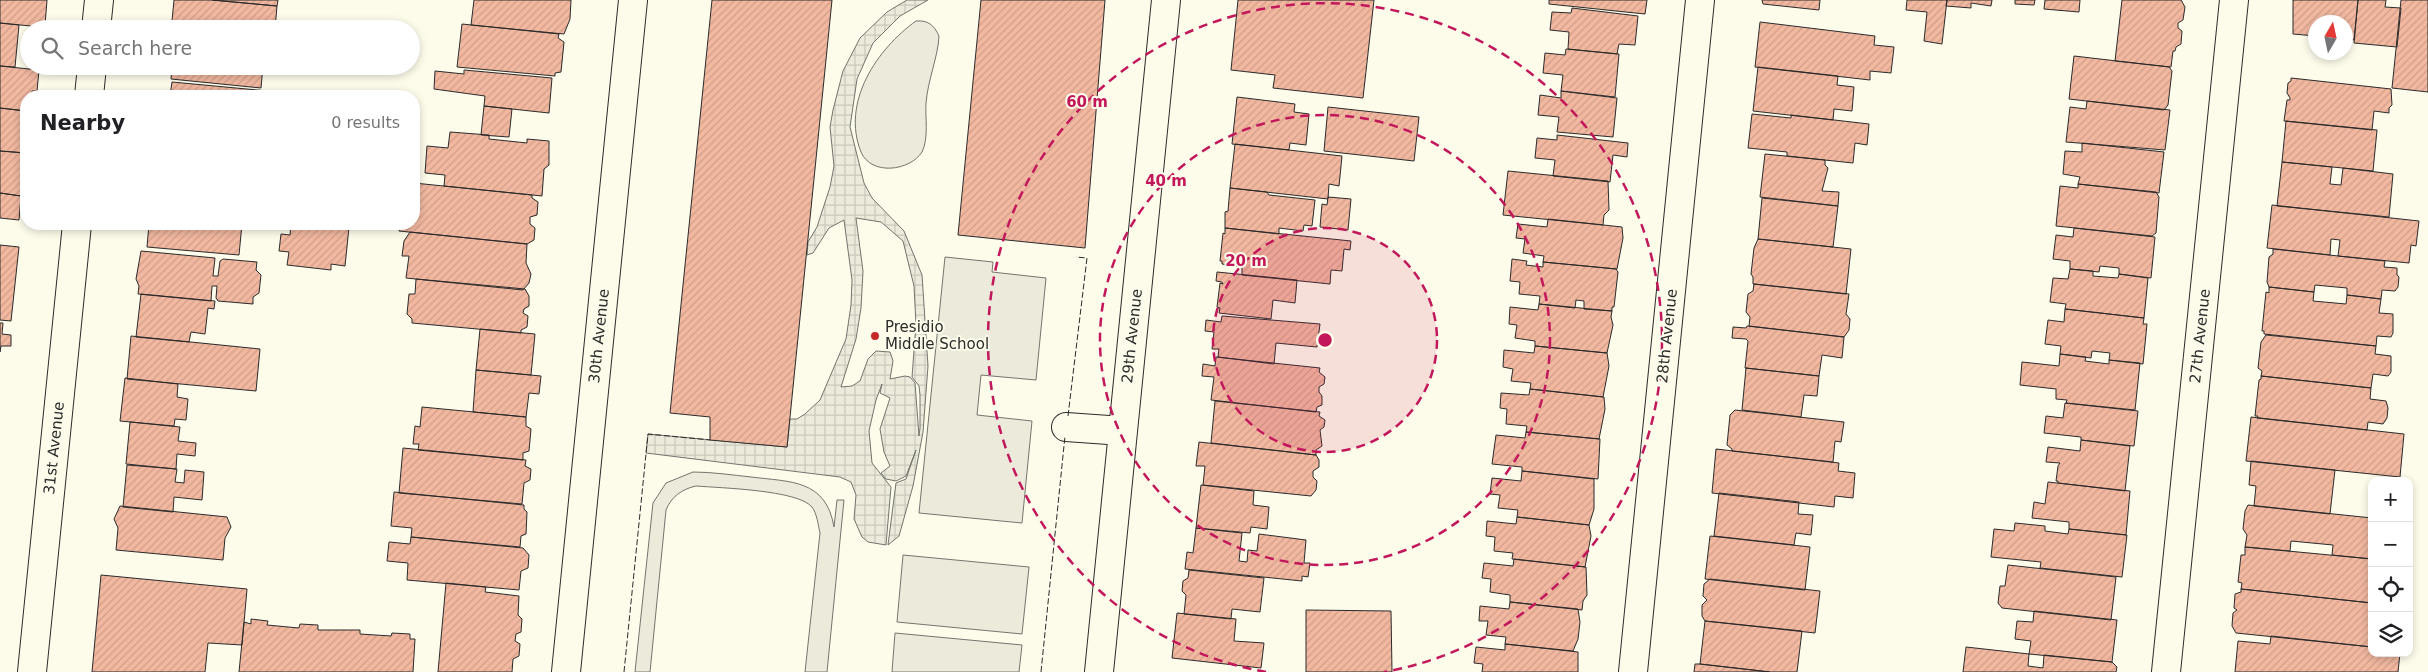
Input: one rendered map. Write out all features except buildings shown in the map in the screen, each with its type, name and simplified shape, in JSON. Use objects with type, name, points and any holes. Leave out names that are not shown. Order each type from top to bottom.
[{"type":"street","points":[[97,20],[99,0]]},
{"type":"street","name":"30th Avenue","points":[[566,672],[633,0]]},
{"type":"street","name":"29th Avenue","points":[[1099,672],[1166,0]]},
{"type":"street","name":"28th Avenue","points":[[1633,672],[1700,0]]},
{"type":"street","name":"27th Avenue","points":[[2166,672],[2234,0]]},
{"type":"street","points":[[90,90],[91,75]]},
{"type":"street","name":"31st Avenue","points":[[32,672],[76,230]]},
{"type":"street","points":[[1066,427],[1123,430]]},
{"type":"shaded area","points":[[907,0],[928,0],[900,16],[873,43],[857,79],[850,127],[864,183],[872,198],[904,231],[922,275],[928,366],[923,432],[913,486],[899,536],[888,545],[896,483],[906,479],[916,450],[906,476],[896,481],[886,479],[881,473],[890,466],[884,452],[880,429],[890,398],[880,393],[882,384],[876,400],[869,431],[872,463],[891,487],[886,545],[868,542],[862,537],[854,519],[856,495],[851,482],[840,477],[646,453],[648,434],[787,447],[790,419],[797,419],[805,414],[820,400],[846,339],[851,305],[852,280],[844,220],[829,228],[813,253],[807,255],[808,242],[817,227],[830,187],[834,166],[830,127],[843,71],[860,38],[887,12]],"holes":[[[856,218],[881,222],[903,241],[914,286],[916,324],[912,377],[919,386],[919,436],[915,383],[910,377],[905,376],[890,379],[893,361],[890,352],[876,351],[868,359],[860,381],[852,386],[841,387],[856,339],[861,308],[863,271]]]},
{"type":"shaded area","points":[[916,21],[924,21],[930,24],[939,36],[927,94],[924,146],[922,152],[909,163],[900,167],[882,168],[866,160],[861,152],[856,133],[856,114],[859,96],[866,78],[888,46]]},
{"type":"shaded area","points":[[945,257],[993,262],[992,272],[1046,278],[1036,380],[981,375],[977,415],[1032,421],[1022,523],[919,513]]},
{"type":"shaded area","points":[[693,472],[779,480],[804,486],[815,491],[823,500],[830,511],[834,527],[837,500],[844,500],[827,672],[805,672],[820,533],[812,507],[804,501],[776,493],[696,486],[678,494],[666,510],[650,672],[635,672],[653,503],[666,483]]},
{"type":"shaded area","points":[[903,555],[1029,567],[1022,634],[897,622]]},
{"type":"shaded area","points":[[895,633],[1022,645],[1019,672],[892,672]]},
{"type":"fence","points":[[1068,416],[1087,258],[1076,257]]},
{"type":"fence","points":[[624,672],[648,434],[710,440]]},
{"type":"fence","points":[[1041,672],[1065,436]]},
{"type":"place","name":"Presidio Middle School","points":[[875,336]]}]
